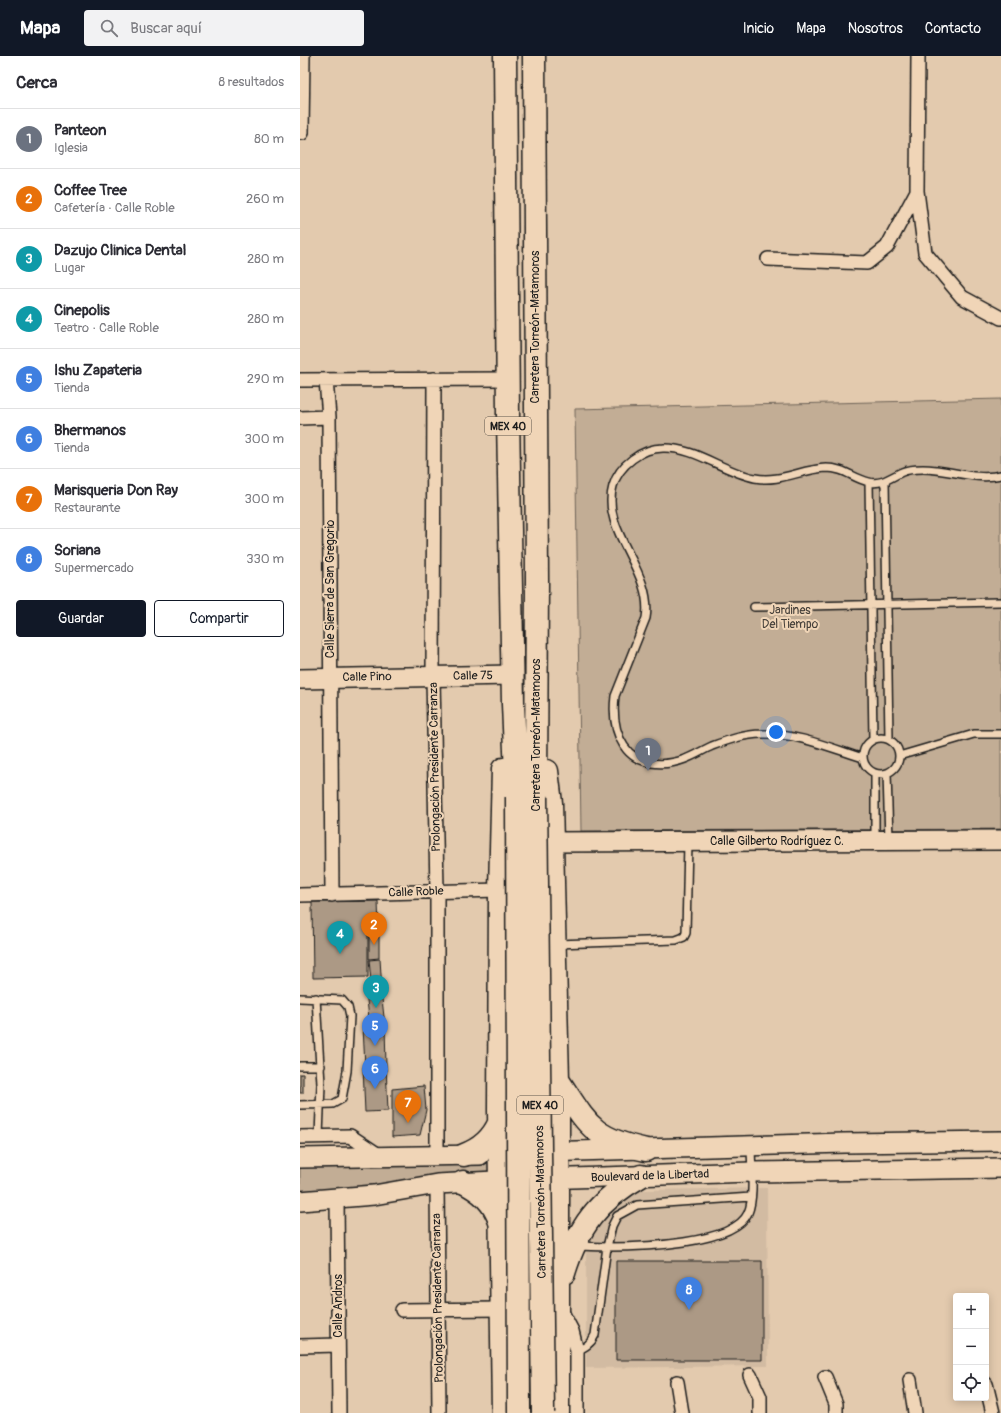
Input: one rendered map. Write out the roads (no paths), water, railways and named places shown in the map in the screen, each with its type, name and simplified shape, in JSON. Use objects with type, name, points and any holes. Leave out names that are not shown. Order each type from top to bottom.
[{"type":"highway","name":"MEX 40","points":[[505,56],[513,704],[526,797],[519,1413]]},
{"type":"highway","points":[[506,136],[517,112],[520,85],[520,56]]},
{"type":"highway","name":"Carretera Torreón-Matamoros","points":[[534,56],[536,727],[526,797],[543,1413]]},
{"type":"highway","points":[[503,1413],[499,1116],[500,890],[503,773],[513,704]]},
{"type":"highway","points":[[536,727],[550,782],[558,1087],[558,1179],[565,1243],[558,1299],[558,1413]]},
{"type":"highway","points":[[499,1116],[531,1112],[544,1107],[558,1087]]},
{"type":"highway","points":[[558,1087],[586,1123],[596,1132],[617,1142],[646,1150]]},
{"type":"highway","points":[[464,1155],[477,1150],[488,1141],[499,1116]]},
{"type":"highway","points":[[565,1243],[582,1228],[594,1212],[623,1186],[641,1176]]},
{"type":"highway","points":[[463,1182],[486,1198],[496,1211],[500,1227]]},
{"type":"highway","points":[[500,1227],[531,1224],[551,1232],[565,1243]]},
{"type":"street","points":[[301,133],[303,56]]},
{"type":"street","points":[[918,56],[917,191],[924,253],[962,297],[1001,318]]},
{"type":"street","points":[[768,259],[867,263],[887,247],[917,191]]},
{"type":"street","name":"Prolongación Presidente Carranza","points":[[434,379],[433,677],[437,891],[437,1155]]},
{"type":"street","points":[[300,380],[508,379]]},
{"type":"street","name":"Calle Sierra de San Gregorio","points":[[326,380],[329,417],[332,895]]},
{"type":"street","points":[[300,418],[329,417]]},
{"type":"street","name":"Calle 75","points":[[433,677],[513,675]]},
{"type":"street","name":"Calle Pino","points":[[300,678],[433,677]]},
{"type":"street","name":"Calle Gilberto Rodríguez C.","points":[[552,842],[1001,840]]},
{"type":"street","name":"Calle Roble","points":[[300,895],[500,890]]},
{"type":"street","points":[[300,1137],[350,1136],[380,1156]]},
{"type":"street","points":[[300,1158],[500,1155],[751,1146],[1001,1141]]},
{"type":"street","name":"Boulevard de la Libertad","points":[[300,1201],[337,1199],[437,1184],[501,1180],[751,1172],[1001,1168]]},
{"type":"street","name":"Prolongación Presidente Carranza","points":[[437,1184],[439,1413]]},
{"type":"street","name":"Calle Andros","points":[[337,1199],[339,1413]]},
{"type":"street","points":[[558,1299],[572,1331],[577,1351],[577,1413]]},
{"type":"street","points":[[402,1310],[502,1309]]},
{"type":"street","points":[[300,1346],[338,1345]]},
{"type":"street","points":[[750,1375],[760,1397],[760,1413]]},
{"type":"street","points":[[825,1377],[836,1404],[836,1413]]},
{"type":"street","points":[[910,1380],[915,1413]]},
{"type":"street","points":[[677,1382],[682,1413]]},
{"type":"street","points":[[989,1396],[993,1413]]},
{"type":"lane","points":[[863,758],[807,740],[781,735],[763,734],[746,735],[711,746],[685,759],[672,763],[646,762],[632,756],[627,751],[617,732],[614,709],[615,696],[646,618],[648,607],[646,590],[614,517],[611,495],[614,484],[621,471],[632,459],[645,451],[663,448],[678,449],[744,476],[756,479],[771,479],[824,468],[840,469],[869,482],[885,481],[903,471],[924,469],[980,477],[1001,475]]},
{"type":"lane","points":[[885,481],[889,739]]},
{"type":"lane","points":[[869,482],[872,739]]},
{"type":"lane","points":[[754,607],[1000,602]]},
{"type":"lane","points":[[899,756],[968,735],[1001,734]]},
{"type":"lane","points":[[878,737],[889,739],[897,746],[899,756],[895,768],[887,773],[875,773],[869,770],[863,758],[865,747],[872,739],[878,737]]},
{"type":"lane","points":[[875,773],[882,840]]},
{"type":"lane","points":[[882,840],[887,773]]},
{"type":"lane","points":[[554,944],[676,940],[684,937],[686,933],[688,842]]},
{"type":"lane","points":[[300,998],[342,1000],[348,1007],[350,1016],[347,1071],[342,1099],[333,1104],[300,1105]]},
{"type":"lane","points":[[316,998],[321,1066],[320,1136]]},
{"type":"lane","points":[[300,1066],[321,1066]]},
{"type":"lane","points":[[565,1243],[608,1247],[687,1242],[712,1237],[740,1223],[748,1212],[751,1197],[751,1146]]},
{"type":"lane","points":[[577,1351],[587,1346],[595,1336],[608,1247],[612,1226],[617,1216],[626,1210],[637,1206],[751,1197]]},
{"type":"place","name":"Panteon","points":[[648,771]]},
{"type":"place","name":"Coffee Tree","points":[[374,945]]},
{"type":"place","name":"Cinepolis","points":[[340,954]]},
{"type":"place","name":"Dazujo Clinica Dental","points":[[376,1008]]},
{"type":"place","name":"Ishu Zapateria","points":[[375,1046]]},
{"type":"place","name":"Bhermanos","points":[[375,1089]]},
{"type":"place","name":"Marisqueria Don Ray","points":[[408,1123]]},
{"type":"place","name":"Soriana","points":[[689,1310]]},
{"type":"park label","name":"Jardines Del Tiempo","points":[[790,617]]}]
